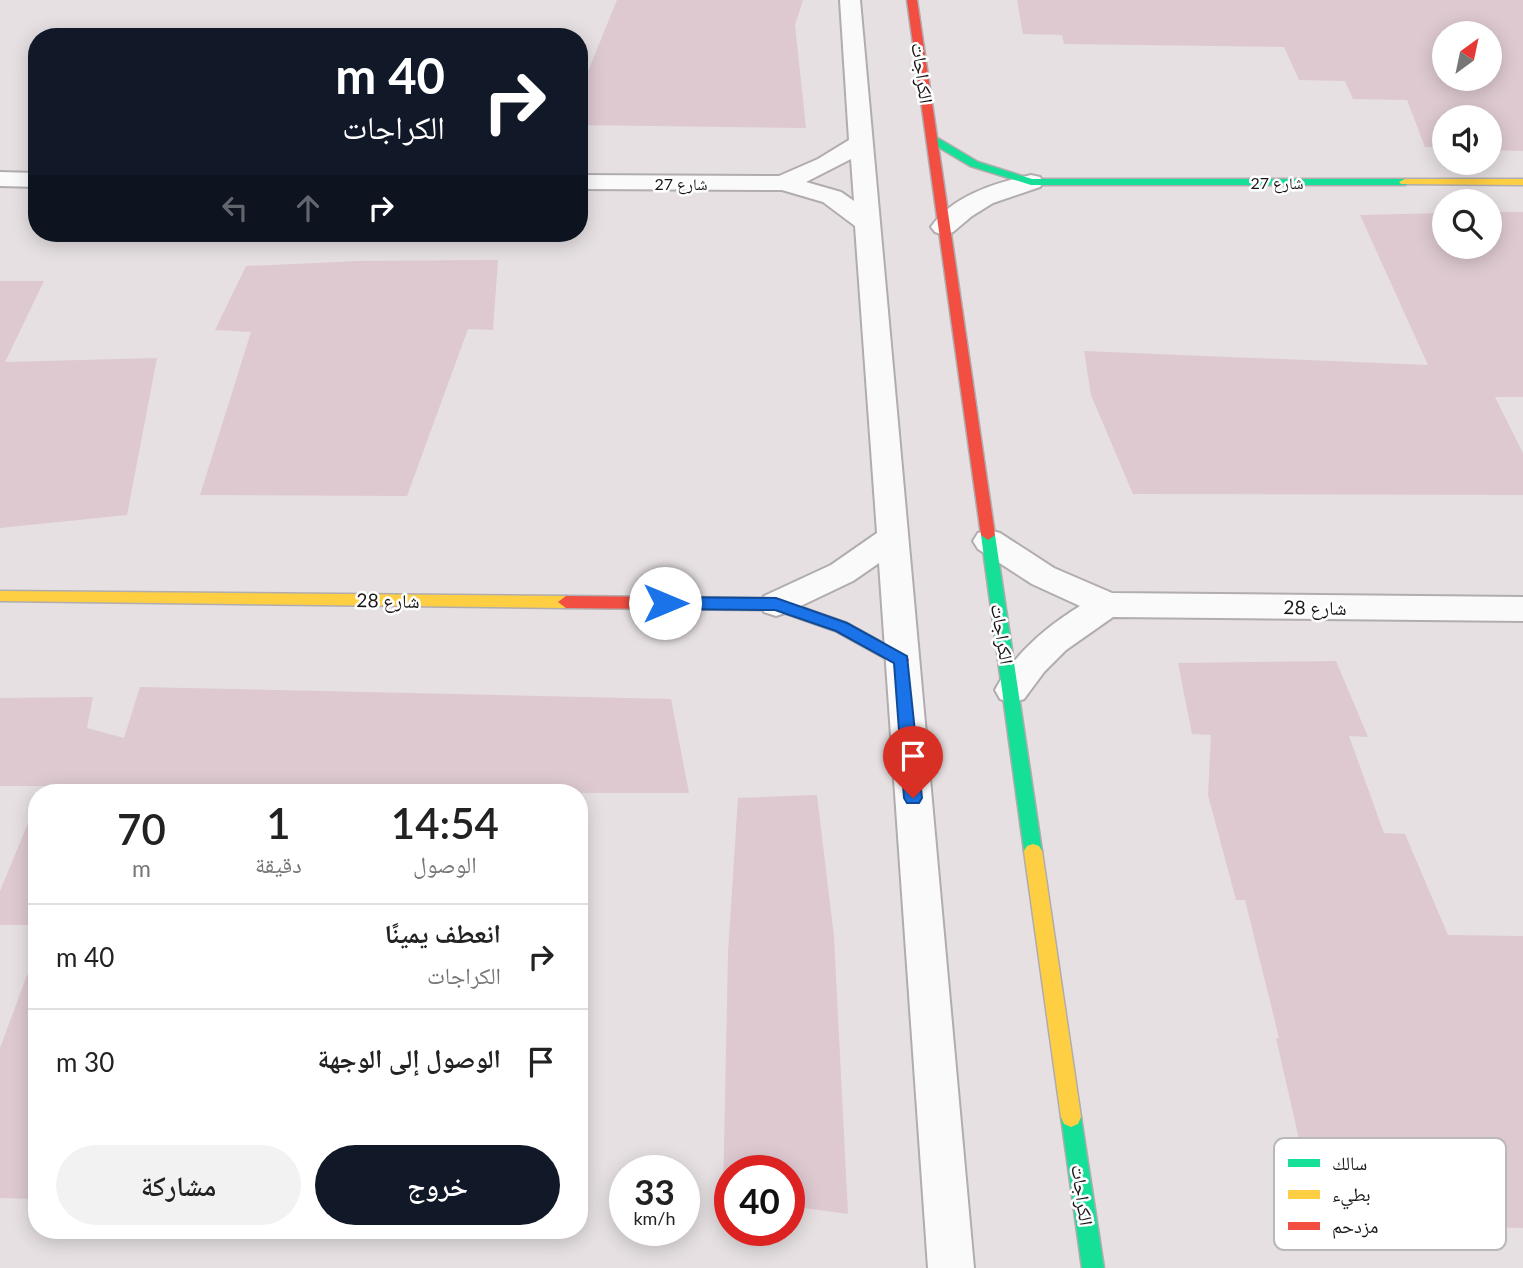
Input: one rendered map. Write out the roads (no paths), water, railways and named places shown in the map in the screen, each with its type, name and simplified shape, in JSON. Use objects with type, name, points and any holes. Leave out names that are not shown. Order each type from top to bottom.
[{"type":"street","points":[[850,0],[951,1268]]},
{"type":"street","name":"الكراجات","points":[[912,0],[1093,1268]]},
{"type":"street","name":"شارع 27","points":[[932,139],[974,164],[1031,182],[1523,183]]},
{"type":"street","name":"شارع 27","points":[[783,183],[826,164],[862,142]]},
{"type":"street","points":[[0,179],[28,180]]},
{"type":"street","name":"شارع 27","points":[[588,182],[783,183],[832,197],[866,222]]},
{"type":"street","name":"شارع 27","points":[[944,227],[959,211],[979,199],[1031,182]]},
{"type":"street","name":"شارع 28","points":[[776,604],[842,573],[894,536]]},
{"type":"street","name":"شارع 28","points":[[989,541],[1043,576],[1108,605],[1523,609]]},
{"type":"street","name":"شارع 28","points":[[0,596],[776,604],[841,627],[901,660]]},
{"type":"street","name":"شارع 28","points":[[1012,690],[1030,664],[1051,641],[1078,621],[1108,605]]}]
